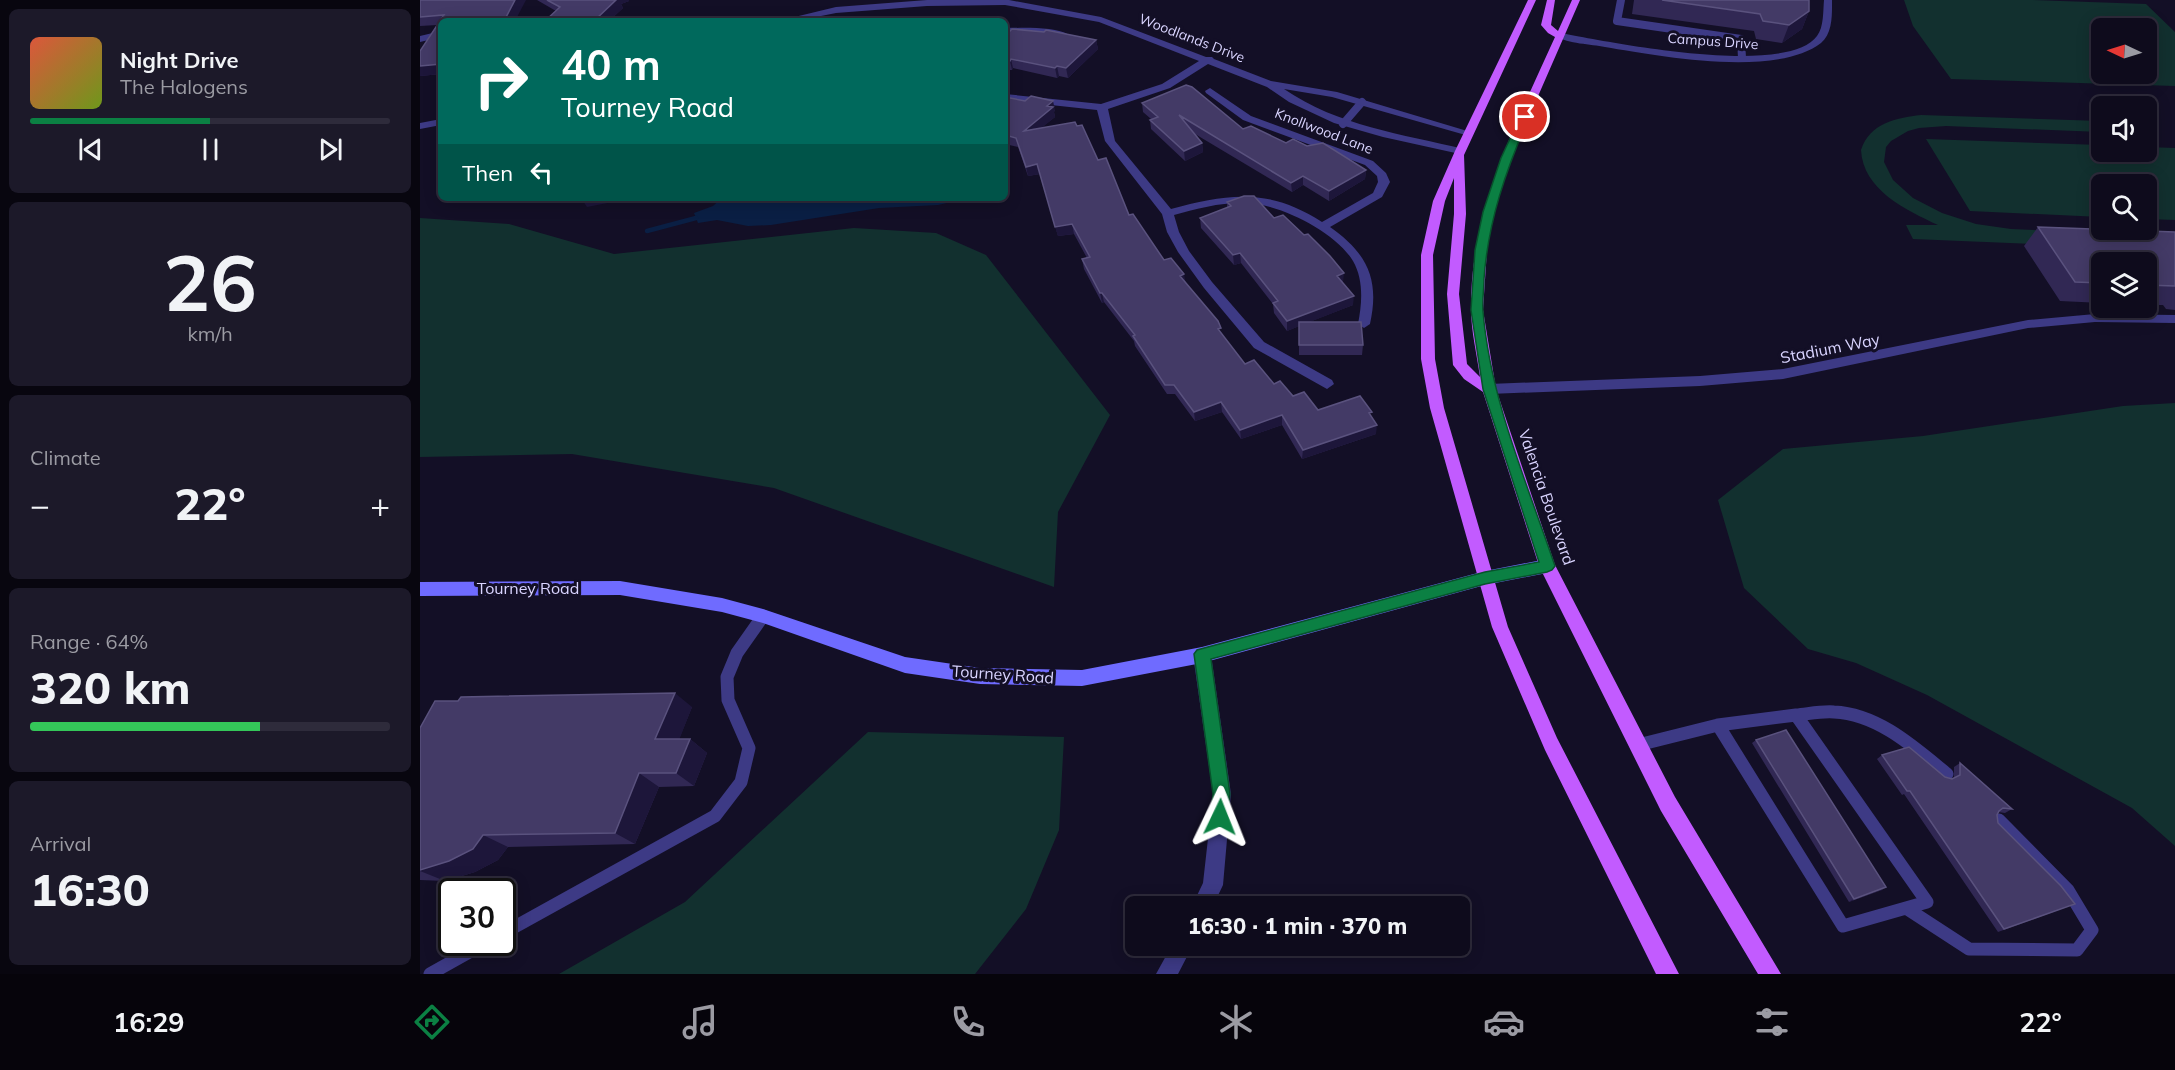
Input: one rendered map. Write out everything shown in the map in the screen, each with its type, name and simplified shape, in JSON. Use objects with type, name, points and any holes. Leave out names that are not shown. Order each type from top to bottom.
[{"type":"main road","points":[[1532,0],[1460,151],[1439,201],[1427,255],[1427,339],[1437,408],[1500,627],[1551,744],[1668,974]]},
{"type":"main road","points":[[1551,0],[1546,25],[1551,31],[1561,36]]},
{"type":"main road","name":"Valencia Boulevard","points":[[1576,0],[1506,158],[1488,212],[1481,250],[1477,310],[1489,389],[1547,566],[1668,804],[1770,974]]},
{"type":"main road","points":[[1460,151],[1460,214],[1453,294],[1456,341],[1460,365],[1468,376],[1489,389]]},
{"type":"street","name":"Campus Drive","points":[[1561,36],[1644,50],[1742,58],[1771,58],[1805,49],[1819,40],[1825,30],[1828,0]]},
{"type":"street","name":"Woodlands Drive","points":[[797,18],[836,10],[928,2],[1005,2],[1101,20],[1209,59],[1269,84],[1284,95],[1343,123],[1460,151]]},
{"type":"street","points":[[1008,31],[1035,31],[1079,37]]},
{"type":"street","points":[[420,39],[438,35]]},
{"type":"street","points":[[1008,97],[1102,107],[1166,86],[1209,59]]},
{"type":"street","name":"Woodlands Drive","points":[[1269,84],[1333,94],[1469,133]]},
{"type":"street","name":"Knollwood Lane","points":[[1210,91],[1247,118],[1377,168],[1384,182],[1378,195],[1321,227]]},
{"type":"street","points":[[1102,107],[1110,141],[1168,213],[1173,232],[1184,252],[1208,285],[1259,345],[1328,384]]},
{"type":"street","points":[[420,126],[438,123]]},
{"type":"street","points":[[1168,213],[1214,201],[1261,201],[1293,209],[1349,249],[1363,271],[1368,308],[1364,324]]},
{"type":"street","name":"Stadium Way","points":[[1489,389],[1701,381],[1783,374],[2028,324],[2117,318],[2175,319]]},
{"type":"street","name":"Tourney Road","points":[[420,589],[620,588],[722,605],[763,616],[906,665],[980,676],[1082,678],[1202,654],[1485,578],[1547,566]]},
{"type":"street","points":[[1202,654],[1222,794],[1213,885],[1207,896]]},
{"type":"street","points":[[1167,974],[1177,956]]},
{"type":"lane","points":[[1621,0],[1617,21],[1741,39]]},
{"type":"lane","points":[[1741,30],[1742,58]]},
{"type":"lane","points":[[1343,123],[1362,102]]},
{"type":"lane","points":[[516,926],[715,816],[741,782],[749,748],[728,699],[727,677],[737,653],[763,616]]},
{"type":"lane","points":[[1638,745],[1718,725],[1835,712],[1877,723],[1910,742],[1947,774]]},
{"type":"lane","points":[[1718,725],[1843,926],[1927,902],[1796,715]]},
{"type":"lane","points":[[1906,908],[1969,949],[2077,950],[2092,930],[2068,891],[2034,853],[1999,820]]},
{"type":"lane","points":[[429,974],[462,956]]},
{"type":"green space","points":[[1904,0],[2033,0],[2146,4],[2175,32],[2175,86],[2111,84],[2157,84],[2157,18],[2091,18],[2091,83],[1951,79],[1913,26]]},
{"type":"green space","points":[[1921,115],[2091,121],[2091,132],[1946,126],[1919,128],[1908,131],[1891,141],[1886,147],[1884,162],[1893,180],[1913,198],[1942,213],[1976,224],[2011,229],[2091,232],[2091,240],[2157,240],[2157,235],[2175,236],[2175,250],[1913,239],[1906,225],[1938,225],[1888,197],[1869,176],[1861,150],[1865,141],[1877,128],[1902,118]]},
{"type":"green space","points":[[1926,139],[2091,145],[2091,162],[2157,162],[2157,147],[2175,148],[2175,220],[2157,219],[2157,174],[2091,174],[2091,217],[1970,211]]},
{"type":"green space","points":[[420,218],[509,224],[614,254],[854,228],[936,233],[986,255],[1110,415],[1058,512],[1054,587],[774,488],[572,454],[420,457]]},
{"type":"green space","points":[[2175,403],[2175,846],[2132,808],[1927,695],[1856,663],[1808,649],[1744,588],[1718,500],[1783,449],[1923,436],[2123,406]]},
{"type":"green space","points":[[868,732],[1064,737],[1059,830],[1026,909],[975,974],[559,974],[685,902]]},
{"type":"water","points":[[719,201],[952,201],[938,205],[879,208],[771,225],[748,226],[717,220],[698,223],[694,213],[713,206]]},
{"type":"building","points":[[420,0],[515,0],[506,18],[442,18],[444,15],[420,17]]},
{"type":"building","points":[[547,0],[616,0],[597,18],[548,18],[560,7]]},
{"type":"building","points":[[1662,0],[1809,0],[1809,11],[1789,25],[1763,21],[1760,14]]},
{"type":"building","points":[[438,24],[438,64],[420,66],[420,51]]},
{"type":"building","points":[[1012,29],[1044,32],[1046,30],[1096,40],[1066,68],[1057,66],[1055,68],[1011,59],[1008,61],[1009,32]]},
{"type":"building","points":[[1186,85],[1192,87],[1243,129],[1251,126],[1286,143],[1293,139],[1307,146],[1323,143],[1366,170],[1329,191],[1303,176],[1291,183],[1179,115],[1202,143],[1184,151],[1150,120],[1158,117],[1142,103]]},
{"type":"building","points":[[1031,96],[1053,101],[1047,106],[1053,107],[1024,131],[1075,122],[1077,126],[1082,125],[1098,160],[1106,158],[1129,215],[1133,214],[1164,260],[1171,258],[1184,274],[1180,276],[1218,321],[1221,328],[1218,329],[1245,364],[1254,360],[1274,384],[1280,381],[1293,396],[1304,392],[1318,410],[1360,396],[1372,412],[1369,413],[1377,425],[1303,450],[1282,415],[1240,430],[1221,402],[1194,412],[1174,385],[1165,385],[1133,336],[1135,335],[1100,293],[1082,259],[1090,257],[1072,224],[1055,227],[1037,164],[1026,167],[1016,138],[1008,136],[1008,98],[1025,101]]},
{"type":"building","points":[[1244,196],[1254,196],[1274,218],[1283,215],[1304,235],[1308,234],[1344,273],[1337,276],[1354,296],[1287,321],[1273,303],[1278,301],[1240,253],[1233,255],[1200,218],[1231,206],[1227,202]]},
{"type":"building","points":[[2038,227],[2091,229],[2091,240],[2157,240],[2157,231],[2175,232],[2175,286],[2157,285],[2157,252],[2091,252],[2091,283],[2075,282]]},
{"type":"building","points":[[1299,322],[1361,322],[1363,345],[1299,345]]},
{"type":"building","points":[[675,693],[655,739],[690,739],[676,773],[639,773],[615,833],[483,835],[473,849],[449,861],[420,870],[420,728],[435,701],[458,701],[461,697]]},
{"type":"building","points":[[1786,730],[1886,887],[1854,899],[1756,740]]},
{"type":"building","points":[[1909,747],[1945,777],[1952,779],[1960,775],[1960,763],[2012,809],[2003,808],[1999,811],[1998,823],[2061,886],[2075,904],[2004,929],[1910,791],[1907,791],[1882,755]]},
{"type":"waterway","points":[[647,231],[696,218]]},
{"type":"route","points":[[1220,817],[1222,794],[1202,654],[1485,578],[1547,566],[1514,472],[1489,389],[1477,310],[1481,250],[1488,212],[1506,158],[1525,117]]}]
